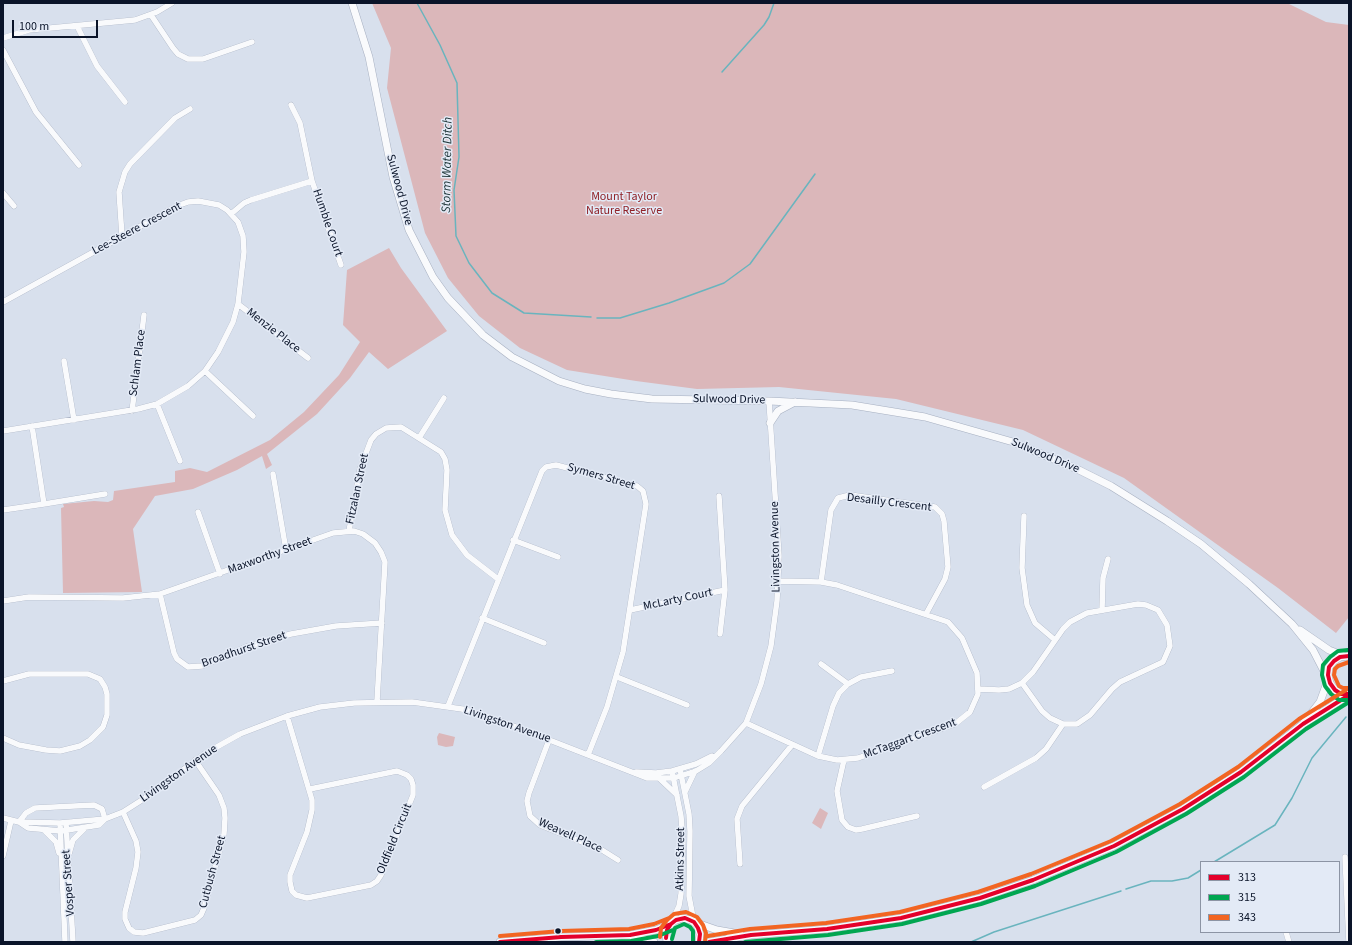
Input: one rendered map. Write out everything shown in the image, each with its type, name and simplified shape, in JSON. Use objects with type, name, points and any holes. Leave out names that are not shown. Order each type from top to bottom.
[{"type":"main road","name":"Sulwood Drive","points":[[352,3],[369,57],[393,177],[410,230],[421,254],[444,293],[483,335],[512,357],[535,370],[585,389],[611,394],[652,399],[769,401],[852,405],[940,420],[1013,442],[1079,470],[1130,497],[1201,544],[1249,584],[1292,624],[1329,650],[1347,655]]},
{"type":"main road","points":[[770,423],[778,411],[797,402]]},
{"type":"main road","name":"Sulwood Drive","points":[[1292,624],[1313,650],[1335,690],[1341,694],[1349,694]]},
{"type":"main road","points":[[1303,724],[1320,702],[1328,679],[1328,671],[1331,664],[1337,659],[1347,655]]},
{"type":"main road","points":[[709,942],[751,935],[827,929],[926,912],[980,898],[1027,882],[1114,846],[1183,809],[1260,758],[1303,724],[1349,694]]},
{"type":"main road","points":[[500,942],[630,935],[656,930],[682,918],[717,930],[751,935]]},
{"type":"main road","points":[[694,922],[700,931],[699,942]]},
{"type":"main road","points":[[668,942],[666,933],[671,923]]},
{"type":"main road","points":[[630,935],[654,942]]},
{"type":"street","points":[[3,38],[29,30],[120,22],[151,15],[172,3]]},
{"type":"street","points":[[151,15],[173,48],[178,54],[188,60],[203,59],[252,42]]},
{"type":"street","points":[[77,26],[97,66],[125,102]]},
{"type":"street","points":[[3,50],[36,112],[80,165]]},
{"type":"street","name":"Humble Court","points":[[292,106],[300,123],[312,181],[341,265]]},
{"type":"street","points":[[122,236],[119,192],[125,172],[130,164],[175,118],[190,109]]},
{"type":"street","name":"Humble Court","points":[[231,214],[244,203],[251,200],[312,181]]},
{"type":"street","points":[[3,193],[14,206]]},
{"type":"street","name":"Lee-Steere Crescent","points":[[3,302],[122,236],[188,202],[209,202],[218,205],[231,214],[240,226],[244,241],[238,304],[227,335],[205,371],[176,394],[157,404],[132,411],[3,431]]},
{"type":"street","name":"Menzie Place","points":[[238,304],[308,358]]},
{"type":"street","name":"Schlam Place","points":[[132,411],[144,315]]},
{"type":"street","points":[[64,360],[74,420]]},
{"type":"street","points":[[205,371],[253,416]]},
{"type":"street","points":[[419,438],[444,398]]},
{"type":"street","name":"Livingston Avenue","points":[[3,818],[19,822],[63,823],[105,819],[123,812],[145,798],[195,760],[240,734],[287,716],[320,707],[377,701],[412,702],[448,706],[493,718],[639,776],[659,779],[674,778],[696,771],[709,763],[746,723],[757,697],[768,659],[775,620],[779,556],[769,401]]},
{"type":"street","points":[[157,404],[180,461]]},
{"type":"street","points":[[32,426],[44,504]]},
{"type":"street","name":"Fitzalan Street","points":[[349,531],[360,469],[371,440],[383,429],[394,426],[404,429],[441,452],[445,459],[446,470],[445,510],[452,535],[467,554],[498,579]]},
{"type":"street","name":"Symers Street","points":[[448,706],[538,476],[546,467],[556,465],[637,486],[644,491],[646,504],[630,610],[617,677],[588,755]]},
{"type":"street","points":[[273,474],[286,550]]},
{"type":"street","points":[[3,510],[105,494]]},
{"type":"street","name":"McLarty Court","points":[[719,496],[725,590],[720,634]]},
{"type":"street","name":"Desailly Crescent","points":[[821,582],[831,510],[838,498],[850,496],[935,507],[940,511],[944,520],[948,567],[945,579],[926,614]]},
{"type":"street","points":[[198,512],[220,574]]},
{"type":"street","points":[[1024,516],[1022,568],[1027,605],[1035,623],[1056,640]]},
{"type":"street","name":"Maxworthy Street","points":[[3,601],[29,597],[123,598],[160,594],[333,533],[349,531],[367,537],[378,547],[384,557],[385,573],[377,701]]},
{"type":"street","points":[[513,540],[558,557]]},
{"type":"street","points":[[1102,610],[1103,578],[1108,559]]},
{"type":"street","name":"McTaggart Crescent","points":[[746,723],[818,756],[844,760],[871,755],[955,724],[970,712],[975,704],[979,689],[977,673],[962,638],[948,622],[821,582],[778,581]]},
{"type":"street","name":"McLarty Court","points":[[630,610],[725,590]]},
{"type":"street","name":"Broadhurst Street","points":[[160,594],[174,653],[182,664],[188,667],[202,666],[246,647],[291,634],[336,626],[382,623]]},
{"type":"street","points":[[979,689],[1009,689],[1022,683],[1033,672],[1070,622],[1078,616],[1138,604],[1150,606],[1163,617],[1167,625],[1170,639],[1170,650],[1163,662],[1157,666],[1129,677],[1112,688],[1084,721],[1070,725],[1063,724],[1050,718],[1042,711],[1022,683]]},
{"type":"street","points":[[482,618],[544,643]]},
{"type":"street","points":[[821,664],[848,684]]},
{"type":"street","points":[[818,756],[833,706],[839,694],[848,684],[861,677],[892,671]]},
{"type":"street","points":[[3,681],[30,674],[88,674],[100,679],[107,694],[106,715],[103,727],[90,740],[80,746],[60,751],[46,750],[19,745],[3,738]]},
{"type":"street","points":[[617,677],[687,705]]},
{"type":"street","name":"Oldfield Circuit","points":[[287,716],[310,789],[312,810],[307,832],[290,875],[292,891],[301,898],[307,898],[371,885],[377,882],[413,795],[413,785],[411,779],[407,774],[397,771],[310,789]]},
{"type":"street","points":[[984,787],[1036,758],[1046,748],[1063,724]]},
{"type":"street","name":"Weavell Place","points":[[549,740],[528,792],[527,801],[530,816],[540,825],[602,850],[618,860]]},
{"type":"street","points":[[740,864],[737,819],[742,806],[792,745]]},
{"type":"street","name":"Livingston Avenue","points":[[622,768],[645,773],[672,771],[706,760],[721,751]]},
{"type":"street","name":"Cutbush Street","points":[[123,812],[136,841],[138,852],[136,868],[125,912],[125,919],[129,928],[134,932],[143,933],[194,920],[201,915],[204,908],[225,823],[221,799],[195,760]]},
{"type":"street","points":[[844,760],[837,791],[842,820],[848,827],[856,830],[917,816]]},
{"type":"street","name":"Atkins Street","points":[[680,769],[685,792],[690,831],[688,896],[694,922]]},
{"type":"street","name":"Atkins Street","points":[[671,923],[679,906],[681,894],[683,840],[678,797],[672,771]]},
{"type":"street","points":[[685,792],[696,771]]},
{"type":"street","points":[[659,779],[671,788],[678,797]]},
{"type":"street","points":[[19,822],[26,813],[35,808],[94,805],[99,806],[105,819]]},
{"type":"street","name":"Livingston Avenue","points":[[19,822],[28,828],[63,831],[99,825],[105,819]]},
{"type":"street","points":[[3,856],[12,820]]},
{"type":"street","name":"Vosper Street","points":[[63,823],[61,864],[65,942]]},
{"type":"street","points":[[69,859],[73,840],[86,828]]},
{"type":"street","points":[[44,830],[56,842],[61,864]]},
{"type":"street","name":"Vosper Street","points":[[63,831],[69,859],[73,942]]},
{"type":"street","points":[[1345,857],[1349,942]]},
{"type":"green space","name":"Mount Taylor Nature Reserve","points":[[372,3],[1287,3],[1326,22],[1349,25],[1349,617],[1336,633],[1278,588],[1124,478],[1023,430],[896,399],[779,387],[697,389],[567,370],[520,348],[479,316],[448,278],[425,233],[387,88],[391,48]]},
{"type":"green space","points":[[389,248],[401,268],[447,331],[388,369],[369,352],[350,378],[317,414],[267,454],[272,465],[266,469],[262,456],[237,470],[193,489],[155,496],[133,529],[142,592],[63,593],[61,508],[64,507],[63,504],[94,501],[108,502],[113,500],[114,491],[175,482],[175,471],[190,468],[207,472],[270,440],[304,412],[339,375],[360,342],[343,325],[347,270]]},
{"type":"green space","points":[[439,733],[455,737],[453,746],[446,747],[438,745],[437,737]]},
{"type":"green space","points":[[820,808],[828,813],[821,829],[812,823]]},
{"type":"waterway","name":"Storm Water Ditch","points":[[417,3],[440,45],[457,83],[459,157],[454,190],[456,236],[469,263],[492,293],[524,313],[591,317]]},
{"type":"waterway","points":[[722,72],[764,25],[769,17],[774,3]]},
{"type":"waterway","name":"Storm Water Ditch","points":[[597,318],[620,318],[669,303],[724,283],[750,264],[815,174]]},
{"type":"waterway","points":[[1216,861],[1275,825],[1292,798],[1312,758],[1346,717]]},
{"type":"waterway","points":[[1126,889],[1151,881],[1172,881],[1188,878],[1200,871]]},
{"type":"waterway","points":[[971,942],[994,932],[1121,891]]},
{"type":"transit line","name":"315","points":[[1348,650],[1338,651],[1330,657],[1323,665],[1322,675],[1325,686],[1331,694],[1339,700],[1349,700]]},
{"type":"transit line","name":"313","points":[[1349,656],[1340,657],[1334,661],[1329,667],[1328,675],[1330,683],[1335,690],[1341,694],[1349,694]]},
{"type":"transit line","name":"343","points":[[1349,662],[1338,666],[1335,669],[1334,675],[1339,686],[1349,688]]},
{"type":"transit line","name":"343","points":[[708,936],[750,929],[826,923],[900,912],[978,892],[1031,874],[1111,841],[1180,804],[1238,767],[1299,719],[1346,690]]},
{"type":"transit line","name":"313","points":[[709,942],[751,935],[827,929],[901,918],[980,898],[1033,880],[1114,846],[1183,809],[1241,772],[1303,724],[1349,695]]},
{"type":"transit line","name":"315","points":[[745,942],[828,935],[902,924],[981,904],[1035,886],[1116,852],[1186,814],[1244,777],[1306,729],[1349,702]]},
{"type":"transit line","name":"343","points":[[660,937],[661,928],[667,920],[674,914],[686,912],[697,917],[703,925],[706,933],[705,942]]},
{"type":"transit line","name":"343","points":[[500,936],[561,931],[629,929],[654,924],[669,918]]},
{"type":"transit line","name":"313","points":[[666,938],[667,930],[671,924],[676,920],[685,918],[694,922],[698,928],[700,934],[699,942]]},
{"type":"transit line","name":"313","points":[[500,942],[561,937],[630,935],[656,930],[671,924]]},
{"type":"transit line","name":"315","points":[[672,939],[675,928],[684,924],[690,927],[693,931],[693,941]]},
{"type":"transit line","name":"315","points":[[596,942],[631,941],[658,936],[673,930]]}]
